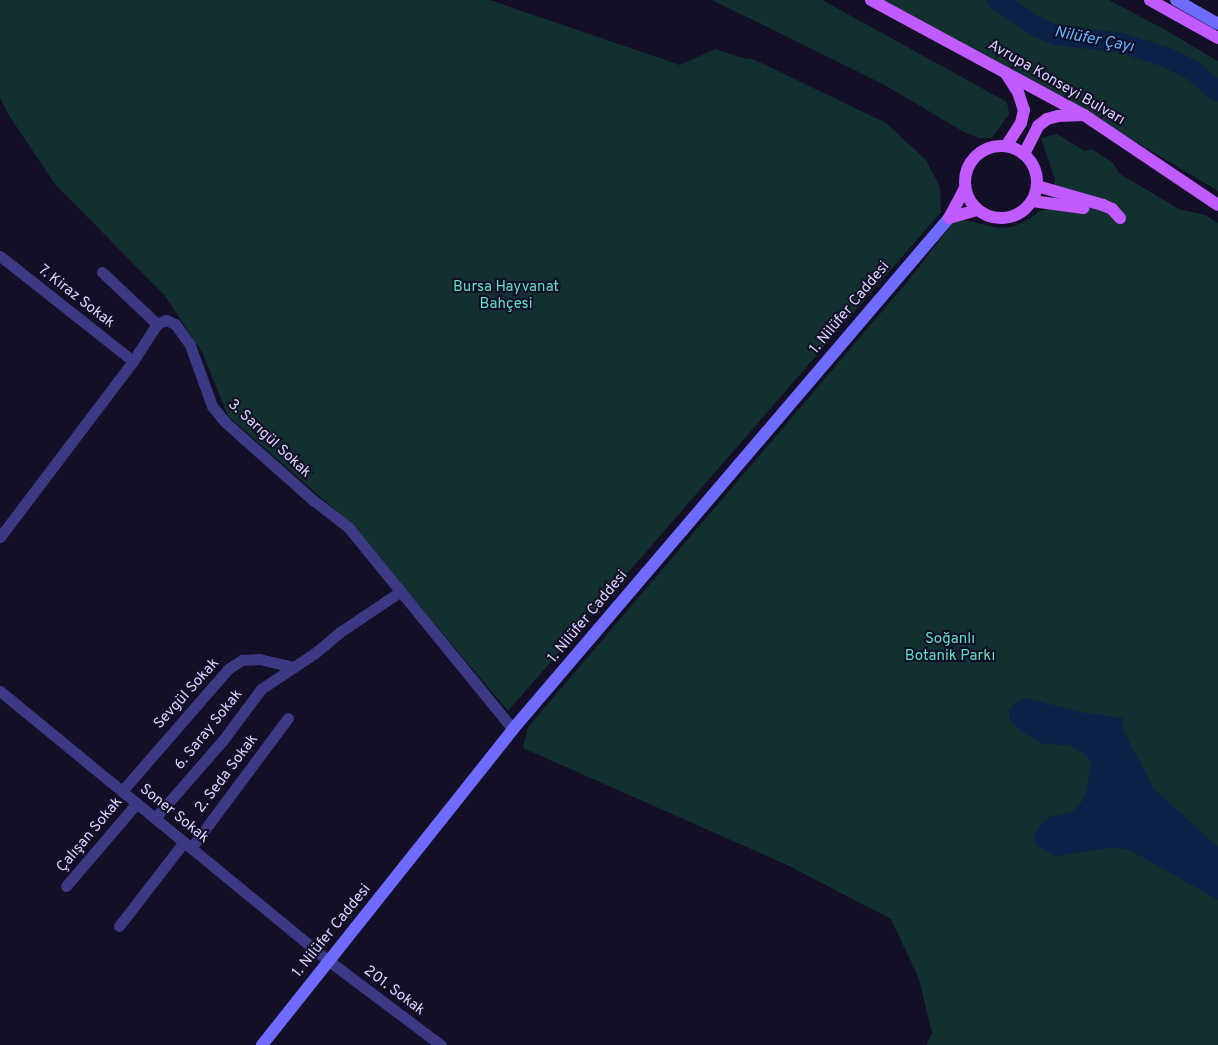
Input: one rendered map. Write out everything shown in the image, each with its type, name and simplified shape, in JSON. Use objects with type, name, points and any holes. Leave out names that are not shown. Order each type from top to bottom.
[{"type":"main road","name":"Avrupa Konseyi Bulvarı","points":[[871,0],[1004,70],[1084,115],[1218,205]]},
{"type":"main road","points":[[1150,0],[1218,38]]},
{"type":"main road","points":[[1176,0],[1218,24]]},
{"type":"main road","points":[[1004,70],[1018,92],[1024,110],[1020,123],[1006,146]]},
{"type":"main road","points":[[1024,154],[1038,126],[1047,119],[1058,116],[1084,115]]},
{"type":"main road","points":[[1006,146],[1024,154],[1035,168],[1037,186],[1032,201],[1024,210],[1009,218],[996,218],[977,210],[968,199],[965,188],[966,172],[974,156],[984,149],[1006,146]]},
{"type":"main road","points":[[1032,201],[1071,205],[1120,218],[1112,209],[1103,205],[1037,186]]},
{"type":"main road","points":[[949,218],[965,188]]},
{"type":"main road","points":[[949,218],[977,210]]},
{"type":"main road","name":"1. Nilüfer Caddesi","points":[[262,1045],[514,729],[949,218]]},
{"type":"street","name":"7. Kiraz Sokak","points":[[0,256],[133,361]]},
{"type":"street","points":[[0,537],[133,361],[157,324],[102,272]]},
{"type":"street","name":"3. Sarıgül Sokak","points":[[157,324],[166,320],[175,324],[190,345],[212,406],[225,422],[313,500],[348,527],[514,729]]},
{"type":"street","name":"6. Saray Sokak","points":[[155,818],[223,740],[261,689],[315,654],[340,632],[401,591]]},
{"type":"street","name":"Sevgül Sokak","points":[[122,791],[228,668],[242,660],[259,659],[294,667]]},
{"type":"street","name":"Soner Sokak","points":[[0,690],[329,962]]},
{"type":"street","name":"2. Seda Sokak","points":[[119,926],[187,845],[288,718]]},
{"type":"street","name":"Çalışan Sokak","points":[[66,886],[137,803]]},
{"type":"street","name":"201. Sokak","points":[[329,962],[441,1045]]},
{"type":"green space","name":"Bursa Hayvanat Bahçesi","points":[[0,0],[490,0],[680,65],[715,49],[743,58],[753,59],[886,123],[926,160],[940,187],[941,212],[508,711],[349,522],[228,416],[202,352],[165,296],[55,184],[8,114],[0,98]]},
{"type":"green space","points":[[712,0],[822,0],[1007,102],[1009,114],[992,138],[979,138],[964,132],[883,84]]},
{"type":"green space","points":[[881,0],[1109,0],[1162,28],[1218,61],[1218,191],[1086,112]]},
{"type":"green space","name":"Soğanlı Botanik Parkı","points":[[1057,134],[1085,151],[1091,149],[1112,162],[1120,174],[1179,209],[1205,215],[1218,223],[1218,1045],[926,1045],[932,1033],[919,979],[891,919],[787,865],[523,748],[528,727],[907,282],[957,218],[998,228],[1012,227],[1030,219],[1038,212],[1050,208],[1055,180],[1041,138]]},
{"type":"water","points":[[1026,698],[1084,713],[1122,718],[1124,732],[1154,789],[1218,847],[1218,900],[1128,849],[1109,848],[1054,856],[1035,844],[1035,833],[1041,824],[1050,817],[1071,812],[1079,806],[1086,793],[1091,765],[1086,755],[1071,746],[1041,743],[1018,729],[1009,718],[1009,710],[1016,702]]},
{"type":"waterway","name":"Nilüfer Çayı","points":[[997,0],[1037,27],[1056,35],[1122,43],[1166,57],[1195,72],[1218,92]]}]
